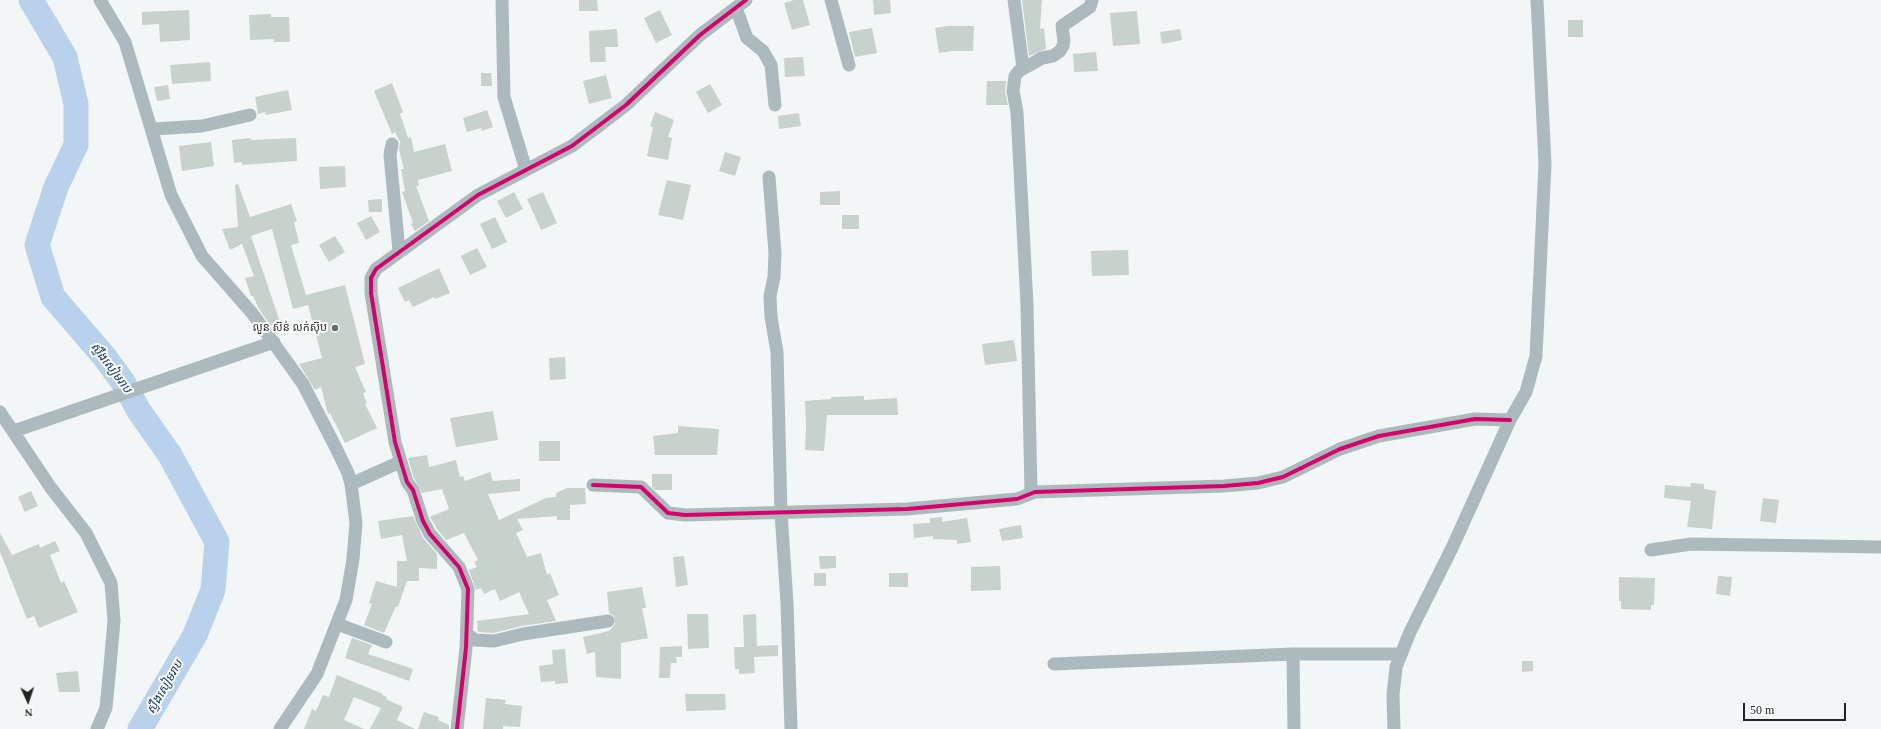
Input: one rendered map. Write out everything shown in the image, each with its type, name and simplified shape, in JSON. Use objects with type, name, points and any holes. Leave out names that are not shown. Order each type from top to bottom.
[{"type":"street","points":[[100,0],[125,42],[153,129],[171,195],[202,256],[252,313],[303,384],[339,454],[348,473],[351,484],[356,523],[353,558],[346,600],[317,674],[280,729]]},
{"type":"street","points":[[502,0],[504,97],[526,170]]},
{"type":"street","points":[[831,0],[849,65]]},
{"type":"street","points":[[1014,0],[1023,68]]},
{"type":"street","points":[[1031,493],[1027,305],[1017,112],[1013,91],[1015,76],[1023,68],[1042,58],[1053,56],[1060,51],[1064,41],[1062,26],[1090,6],[1092,0]]},
{"type":"street","points":[[1394,729],[1393,695],[1396,667],[1410,632],[1452,548],[1510,420],[1526,392],[1536,356],[1545,164],[1537,0]]},
{"type":"street","points":[[457,729],[467,634],[468,589],[459,567],[430,534],[423,521],[413,490],[407,482],[400,462],[395,442],[371,293],[371,278],[376,269],[399,251],[478,195],[572,146],[626,105],[700,35],[741,4]]},
{"type":"street","points":[[741,4],[741,26],[747,38],[763,52],[771,65],[775,105]]},
{"type":"street","points":[[153,129],[202,126],[250,115]]},
{"type":"street","points":[[392,144],[390,155],[399,251]]},
{"type":"street","points":[[769,177],[775,253],[774,277],[770,296],[770,317],[777,352],[781,513],[787,603],[791,729]]},
{"type":"street","points":[[14,431],[274,342]]},
{"type":"street","points":[[0,412],[51,488],[86,533],[111,583],[114,621],[106,708],[97,729]]},
{"type":"street","points":[[593,486],[641,487],[668,513],[685,515],[907,509],[1018,499],[1031,493],[1057,490],[1224,486],[1258,483],[1283,477],[1340,449],[1379,436],[1475,419],[1510,420]]},
{"type":"street","points":[[351,484],[400,462]]},
{"type":"street","points":[[1651,550],[1691,544],[1881,547]]},
{"type":"street","points":[[467,634],[475,640],[494,641],[523,634],[608,621]]},
{"type":"street","points":[[337,624],[386,642]]},
{"type":"street","points":[[1054,664],[1293,654],[1401,654]]},
{"type":"street","points":[[1293,654],[1294,729]]},
{"type":"building","points":[[579,0],[597,0],[598,11],[579,11]]},
{"type":"building","points":[[794,0],[803,0],[810,25],[792,30],[784,3]]},
{"type":"building","points":[[873,0],[890,0],[891,13],[874,15]]},
{"type":"building","points":[[1022,0],[1042,0],[1040,29],[1044,28],[1046,49],[1029,56]]},
{"type":"building","points":[[189,10],[190,40],[160,42],[159,24],[142,25],[142,12]]},
{"type":"building","points":[[660,10],[672,35],[656,43],[644,18]]},
{"type":"building","points":[[1137,11],[1140,44],[1113,46],[1110,13]]},
{"type":"building","points":[[271,14],[271,17],[289,17],[290,42],[274,42],[273,39],[250,40],[249,15]]},
{"type":"building","points":[[1568,20],[1583,20],[1583,37],[1568,37]]},
{"type":"building","points":[[948,26],[974,26],[973,51],[939,53],[935,28]]},
{"type":"building","points":[[872,28],[877,53],[855,57],[849,32]]},
{"type":"building","points":[[617,29],[618,47],[605,47],[606,62],[590,62],[589,31]]},
{"type":"building","points":[[1180,29],[1182,40],[1162,44],[1160,32]]},
{"type":"building","points":[[1096,52],[1098,71],[1074,72],[1073,54]]},
{"type":"building","points":[[803,57],[805,76],[785,77],[784,58]]},
{"type":"building","points":[[210,62],[211,81],[172,84],[170,65]]},
{"type":"building","points":[[481,73],[491,73],[492,86],[481,86]]},
{"type":"building","points":[[606,75],[612,98],[589,104],[583,81]]},
{"type":"building","points":[[987,81],[1006,81],[1005,92],[1008,105],[986,105]]},
{"type":"building","points":[[392,83],[403,112],[400,114],[408,138],[411,137],[414,152],[445,144],[452,171],[418,180],[419,186],[416,186],[429,221],[415,231],[411,224],[413,223],[402,192],[405,191],[401,169],[404,169],[399,149],[400,142],[395,132],[392,134],[374,91]]},
{"type":"building","points":[[710,84],[722,105],[708,113],[696,92]]},
{"type":"building","points":[[168,85],[170,99],[157,101],[154,87]]},
{"type":"building","points":[[288,90],[292,110],[266,115],[265,112],[258,114],[255,97]]},
{"type":"building","points":[[487,110],[493,127],[482,131],[481,128],[467,132],[463,118]]},
{"type":"building","points":[[655,112],[674,120],[668,137],[672,138],[668,160],[647,156],[653,127],[650,126]]},
{"type":"building","points":[[799,113],[801,126],[779,129],[778,116]]},
{"type":"building","points":[[251,138],[251,140],[296,138],[297,161],[242,165],[242,162],[234,163],[232,140]]},
{"type":"building","points":[[211,142],[214,166],[182,171],[179,146]]},
{"type":"building","points":[[725,152],[741,157],[735,176],[719,171]]},
{"type":"building","points":[[345,166],[346,187],[320,189],[319,167]]},
{"type":"building","points":[[667,180],[691,185],[683,220],[658,215]]},
{"type":"building","points":[[238,184],[250,217],[291,204],[297,221],[294,222],[299,243],[291,245],[306,295],[345,285],[365,364],[355,367],[366,392],[363,393],[367,403],[365,404],[377,428],[345,443],[330,413],[328,414],[321,387],[315,390],[299,364],[322,358],[308,305],[293,309],[272,229],[251,236],[280,322],[271,326],[259,309],[253,296],[251,296],[245,278],[254,276],[242,244],[230,250],[222,229],[238,227],[235,185]]},
{"type":"building","points":[[840,191],[840,205],[820,205],[820,192]]},
{"type":"building","points":[[514,192],[523,209],[506,218],[497,201]]},
{"type":"building","points":[[543,192],[557,223],[541,230],[527,199]]},
{"type":"building","points":[[382,199],[382,212],[369,212],[368,200]]},
{"type":"building","points":[[842,215],[859,215],[859,229],[842,229]]},
{"type":"building","points":[[371,216],[380,232],[366,240],[357,223]]},
{"type":"building","points":[[495,217],[507,242],[492,249],[480,224]]},
{"type":"building","points":[[335,236],[345,252],[329,262],[319,245]]},
{"type":"building","points":[[477,248],[487,267],[470,275],[461,256]]},
{"type":"building","points":[[1128,250],[1129,275],[1092,276],[1091,251]]},
{"type":"building","points":[[439,268],[450,293],[435,299],[434,297],[413,307],[409,300],[405,302],[398,288]]},
{"type":"building","points":[[1014,340],[1017,361],[985,365],[982,344]]},
{"type":"building","points":[[565,357],[566,379],[550,380],[549,358]]},
{"type":"building","points":[[864,396],[864,400],[897,398],[898,415],[827,415],[824,451],[805,450],[805,401],[831,399],[831,397]]},
{"type":"building","points":[[493,411],[498,440],[456,447],[450,418]]},
{"type":"building","points":[[678,426],[719,429],[717,455],[655,455],[653,436],[678,433]]},
{"type":"building","points":[[539,441],[560,441],[560,461],[539,461]]},
{"type":"building","points":[[427,455],[429,467],[456,460],[460,477],[463,476],[465,481],[490,472],[493,481],[520,479],[520,491],[488,494],[499,520],[546,498],[556,497],[556,493],[567,488],[585,488],[586,504],[570,505],[570,520],[557,520],[557,516],[517,519],[523,530],[516,533],[527,557],[541,553],[547,575],[550,573],[559,595],[547,600],[556,621],[522,626],[493,633],[478,632],[477,621],[529,614],[519,592],[500,601],[495,589],[484,594],[481,588],[476,590],[469,570],[477,567],[474,562],[478,560],[464,533],[446,540],[430,517],[449,509],[442,489],[422,493],[414,478],[408,458]]},
{"type":"building","points":[[652,474],[672,474],[672,490],[655,490],[652,487]]},
{"type":"building","points":[[1691,483],[1704,484],[1704,489],[1716,491],[1712,529],[1687,527],[1691,501],[1664,498],[1665,485],[1690,487]]},
{"type":"building","points":[[31,491],[38,506],[25,512],[18,497]]},
{"type":"building","points":[[1763,498],[1779,500],[1776,523],[1760,521]]},
{"type":"building","points":[[413,516],[423,538],[437,554],[437,569],[419,568],[419,581],[407,581],[398,607],[396,606],[384,633],[364,625],[372,604],[369,603],[376,581],[397,587],[397,561],[407,561],[402,535],[381,539],[378,521]]},
{"type":"building","points":[[942,517],[942,522],[967,518],[971,542],[957,544],[957,540],[933,539],[933,536],[914,538],[913,524],[930,523],[930,518]]},
{"type":"building","points":[[1021,525],[1023,538],[1002,541],[999,529]]},
{"type":"building","points":[[0,533],[12,555],[39,544],[40,548],[55,541],[60,551],[50,555],[61,583],[64,581],[78,612],[39,628],[34,616],[27,619],[0,552]]},
{"type":"building","points":[[684,556],[688,585],[676,587],[673,557]]},
{"type":"building","points":[[819,556],[836,556],[836,568],[820,569]]},
{"type":"building","points":[[1000,566],[1001,590],[971,591],[971,567]]},
{"type":"building","points":[[814,573],[826,573],[826,586],[814,586]]},
{"type":"building","points":[[889,573],[908,573],[908,587],[889,587]]},
{"type":"building","points":[[1718,576],[1732,577],[1730,596],[1716,594]]},
{"type":"building","points":[[1619,577],[1655,578],[1654,605],[1651,605],[1651,610],[1621,609],[1621,601],[1619,601]]},
{"type":"building","points":[[642,587],[646,608],[642,608],[648,638],[621,643],[621,679],[596,677],[595,652],[587,654],[583,637],[609,631],[615,624],[614,616],[609,613],[607,592]]},
{"type":"building","points":[[687,614],[708,614],[709,648],[688,649]]},
{"type":"building","points":[[756,614],[757,646],[778,645],[778,656],[754,657],[755,673],[739,674],[739,669],[735,669],[734,647],[744,647],[743,615]]},
{"type":"building","points":[[352,638],[372,645],[368,654],[413,669],[409,681],[345,658]]},
{"type":"building","points":[[682,646],[682,657],[676,657],[677,663],[671,663],[670,678],[659,678],[660,647]]},
{"type":"building","points":[[565,649],[568,683],[555,684],[555,681],[541,682],[539,666],[553,664],[552,650]]},
{"type":"building","points":[[1522,661],[1533,661],[1533,671],[1522,672]]},
{"type":"building","points":[[78,671],[80,692],[59,692],[56,673]]},
{"type":"building","points":[[337,675],[383,694],[382,695],[387,697],[386,699],[403,707],[397,720],[415,729],[370,729],[381,708],[354,697],[344,720],[364,729],[304,729],[312,709],[316,711],[323,695],[329,697]]},
{"type":"building","points":[[685,694],[725,694],[726,710],[686,711]]},
{"type":"building","points":[[486,698],[506,700],[505,704],[522,706],[520,727],[503,726],[503,729],[483,729]]},
{"type":"building","points":[[424,712],[439,717],[438,720],[449,725],[449,729],[418,729]]},
{"type":"waterway","name":"ស្ទឹងសៀមរាប","points":[[31,0],[65,57],[76,104],[76,145],[56,187],[37,245],[53,297],[103,355],[123,382],[139,411],[170,455],[217,542],[213,590],[195,635],[140,729]]},
{"type":"cycle path","points":[[457,729],[466,648],[468,589],[459,567],[430,534],[423,521],[413,490],[407,482],[395,442],[371,293],[371,278],[376,269],[478,195],[572,146],[626,105],[700,35],[746,0]]},
{"type":"cycle path","points":[[593,485],[641,487],[668,513],[685,515],[907,509],[1017,499],[1035,492],[1224,486],[1258,483],[1283,477],[1340,449],[1379,436],[1475,419],[1510,420]]},
{"type":"place","name":"លួន ស៊ន់ លក់ស៊ុប","points":[[335,328]]}]
